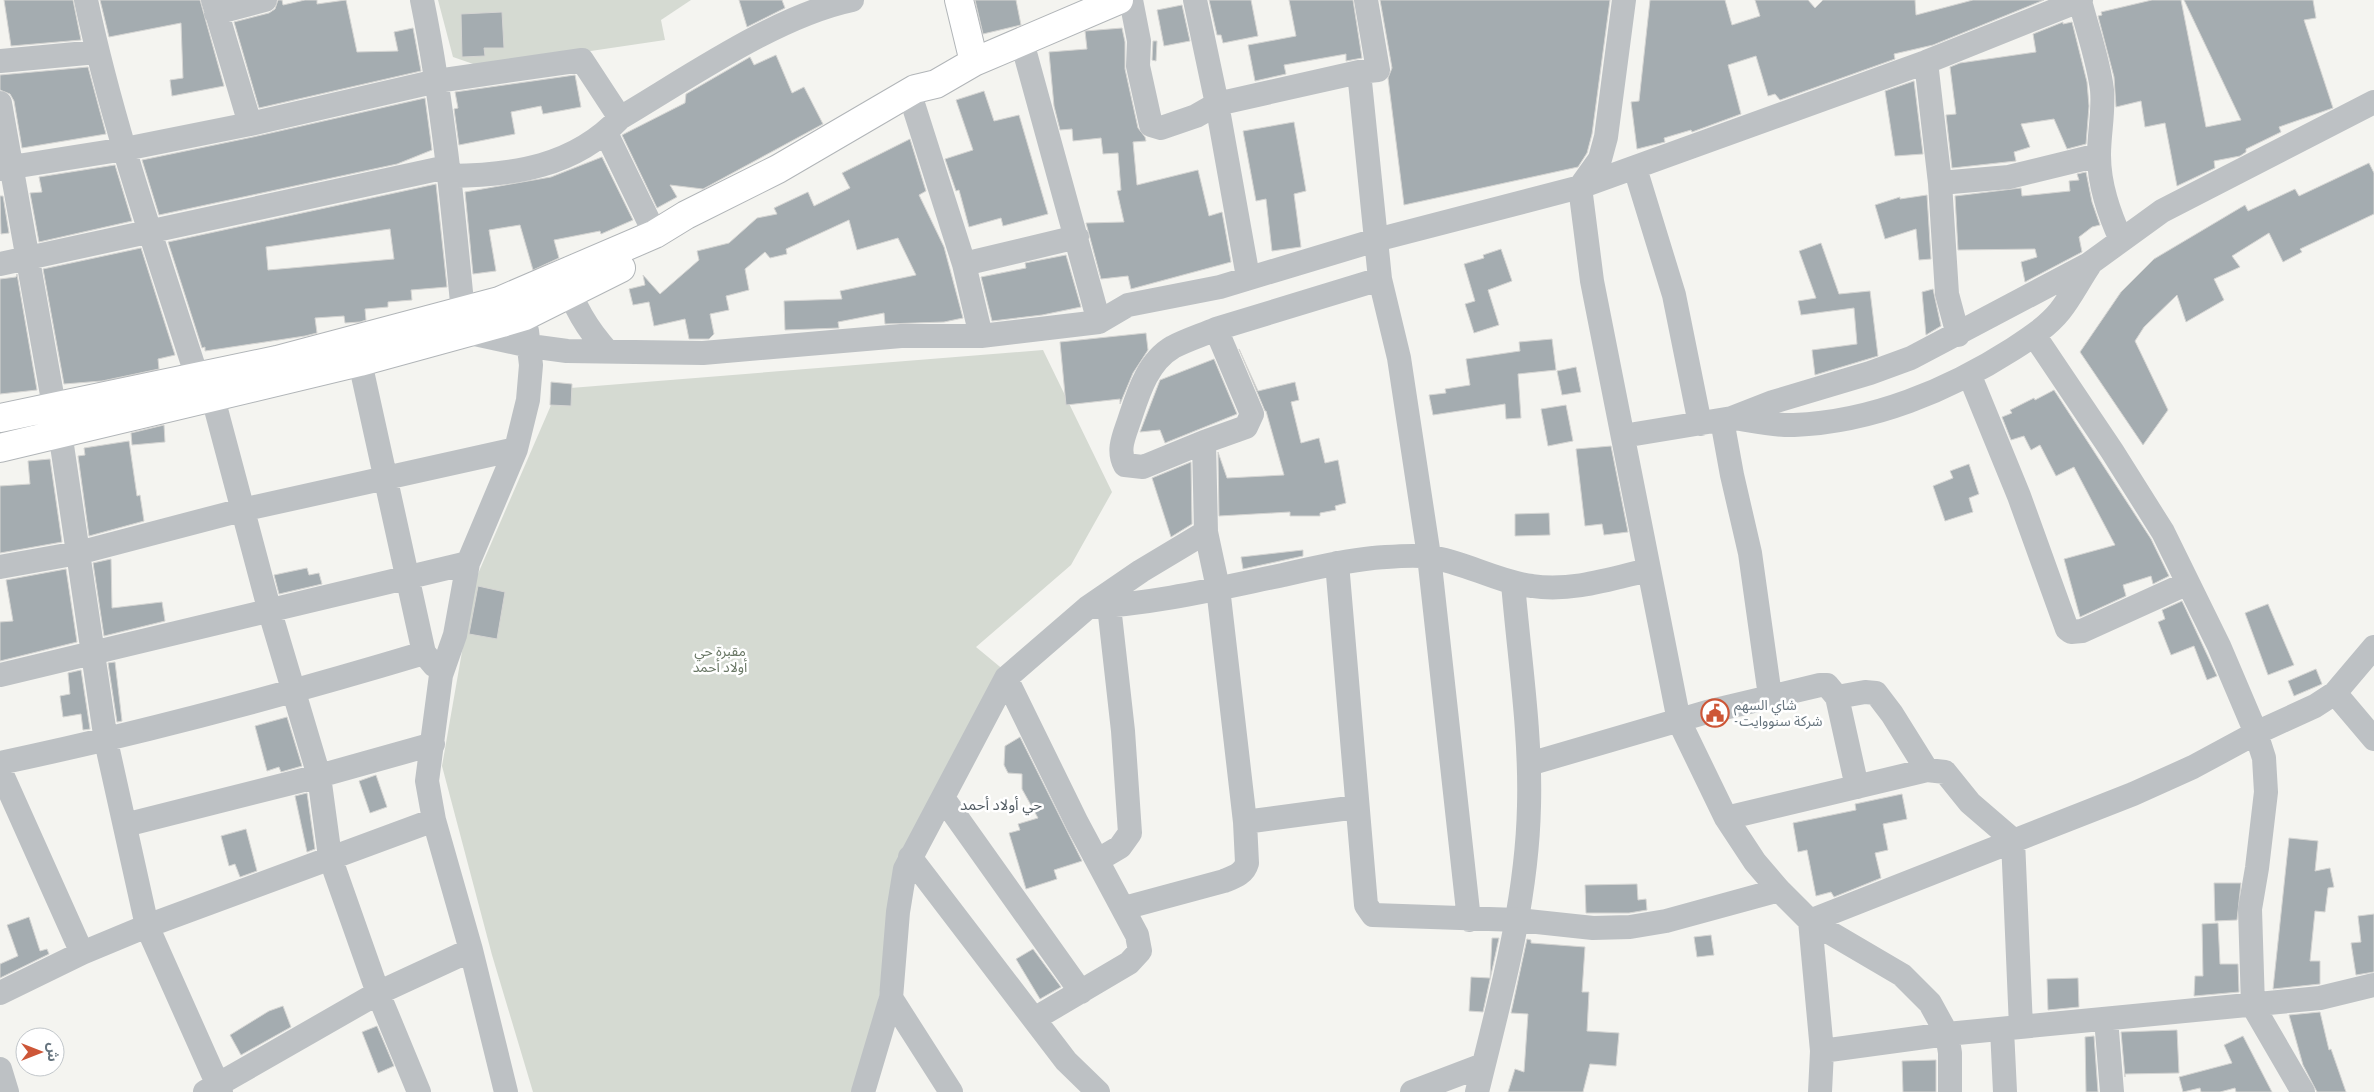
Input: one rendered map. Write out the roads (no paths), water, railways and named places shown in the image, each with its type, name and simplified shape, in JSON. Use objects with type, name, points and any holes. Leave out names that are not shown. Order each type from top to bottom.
[{"type":"main road","points":[[958,0],[974,62]]},
{"type":"main road","points":[[567,284],[686,215],[778,169],[915,89],[936,84],[974,62],[1120,0]]},
{"type":"main road","points":[[0,448],[60,432],[213,398],[360,362],[466,322],[522,304],[774,190],[923,102],[936,84]]},
{"type":"main road","points":[[0,418],[466,322]]},
{"type":"street","points":[[86,0],[97,52],[125,149],[197,377]]},
{"type":"street","points":[[250,124],[214,6],[265,0]]},
{"type":"street","points":[[422,0],[437,81],[466,322],[530,346],[608,352],[703,353],[901,336],[981,336],[1099,322],[1128,305],[1177,297],[1376,240],[1580,186],[1636,168],[1743,127],[1926,62],[2070,2],[2102,89],[2102,125],[2099,155],[2108,211],[2121,240]]},
{"type":"street","points":[[0,264],[150,231],[448,171],[492,175],[540,165],[576,153],[613,125],[757,37],[796,9],[852,0]]},
{"type":"street","points":[[1130,0],[1139,41],[1138,66],[1151,125],[1161,128],[1196,116],[1217,104],[1359,72],[1378,70],[1366,0]]},
{"type":"street","points":[[1195,0],[1217,104],[1248,277]]},
{"type":"street","points":[[1624,0],[1606,137],[1600,159],[1580,186],[1592,281],[1679,721],[1726,818],[1755,862],[1779,890],[1810,921],[1902,975],[1930,1003],[1947,1034],[1950,1053],[1950,1092]]},
{"type":"street","points":[[1022,42],[1099,322]]},
{"type":"street","points":[[0,61],[97,52]]},
{"type":"street","points":[[5,168],[125,149],[250,124],[437,81],[582,60],[613,125],[655,234]]},
{"type":"street","points":[[1926,62],[1940,182],[1947,294],[1958,335]]},
{"type":"street","points":[[1359,72],[1380,279],[1399,358],[1429,556],[1469,920]]},
{"type":"street","points":[[1623,436],[1718,420],[1870,373],[1911,358],[2090,264],[2162,211],[2374,102]]},
{"type":"street","points":[[0,103],[5,168],[29,257],[54,406]]},
{"type":"street","points":[[914,107],[964,264],[981,336]]},
{"type":"street","points":[[1940,182],[2009,177],[2099,155]]},
{"type":"street","points":[[1636,168],[1674,295],[1718,420],[1732,475],[1750,553],[1770,696]]},
{"type":"street","points":[[964,264],[1077,237]]},
{"type":"street","points":[[1718,420],[1795,425],[1844,419],[1892,406],[1941,389],[1970,376],[2034,336],[2060,312],[2090,264]]},
{"type":"street","points":[[1216,329],[1252,414],[1246,427],[1143,467],[1125,465],[1120,454],[1122,440],[1139,390],[1154,364],[1172,348],[1216,329],[1380,279]]},
{"type":"street","points":[[567,284],[590,333],[608,352]]},
{"type":"street","points":[[506,1092],[471,950],[434,820],[427,781],[441,675],[455,635],[468,563],[516,449],[528,400],[531,365],[530,346],[522,304]]},
{"type":"street","points":[[2034,336],[2163,532],[2219,646],[2256,733],[2264,758],[2266,792],[2258,868],[2250,909],[2253,1006],[2303,1092]]},
{"type":"street","points":[[360,362],[384,479],[424,653],[441,675]]},
{"type":"street","points":[[1970,376],[2018,496],[2067,629],[2071,632],[2082,631],[2188,583]]},
{"type":"street","points":[[213,398],[270,612],[319,776],[330,857],[378,993],[419,1092]]},
{"type":"street","points":[[60,432],[106,741],[147,926],[214,1090],[378,993],[471,950]]},
{"type":"street","points":[[1124,908],[1224,881],[1240,874],[1246,869],[1248,854],[1245,822],[1218,588],[1206,532],[1204,442]]},
{"type":"street","points":[[0,567],[78,553],[242,510],[516,449]]},
{"type":"street","points":[[863,1092],[891,998],[901,887],[910,857],[1006,678],[1142,571],[1206,532]]},
{"type":"street","points":[[1098,607],[1218,588],[1374,558],[1429,556],[1480,570],[1513,583],[1552,588],[1582,586],[1648,570]]},
{"type":"street","points":[[0,675],[270,612],[468,563]]},
{"type":"street","points":[[1337,564],[1366,906],[1368,910],[1379,917],[1518,920],[1592,928],[1630,927],[1666,921],[1779,890]]},
{"type":"street","points":[[1477,1092],[1518,920],[1529,807],[1529,764],[1513,583]]},
{"type":"street","points":[[1098,607],[1123,731],[1130,833],[1120,847],[1098,860]]},
{"type":"street","points":[[1810,921],[2133,794],[2194,768],[2256,733],[2315,706],[2335,693],[2374,647]]},
{"type":"street","points":[[0,763],[106,741],[293,692],[424,653]]},
{"type":"street","points":[[1006,678],[1077,823],[1137,934],[1140,951],[1129,963],[1034,1020]]},
{"type":"street","points":[[1529,764],[1770,696],[1827,685],[1836,697],[1857,787]]},
{"type":"street","points":[[1836,697],[1865,692],[1876,694],[1892,714],[1927,770]]},
{"type":"street","points":[[2335,693],[2374,739]]},
{"type":"street","points":[[125,825],[319,776],[433,744]]},
{"type":"street","points":[[0,770],[82,953]]},
{"type":"street","points":[[1726,818],[1927,770],[1940,770],[1948,774],[1970,803],[2013,840],[2011,1028],[2005,1092]]},
{"type":"street","points":[[943,798],[1081,992]]},
{"type":"street","points":[[1245,822],[1358,808]]},
{"type":"street","points":[[3,983],[147,926],[434,820]]},
{"type":"street","points":[[910,857],[1066,1061],[1098,1092]]},
{"type":"street","points":[[1810,921],[1822,1051],[1820,1092]]},
{"type":"street","points":[[1822,1051],[1947,1034],[2253,1006],[2320,998],[2374,984]]},
{"type":"street","points":[[891,998],[951,1092]]},
{"type":"street","points":[[2106,1020],[2112,1092]]},
{"type":"street","points":[[1412,1092],[1483,1065]]},
{"type":"street","points":[[0,1069],[7,1092]]},
{"type":"place","name":"شاي السهم -شركة سنووايت","points":[[1715,713]]},
{"type":"district","name":"حي أولاد أحمد","points":[[1001,805]]},
{"type":"park label","name":"مقبرة حي أولاد أحمد","points":[[720,660]]}]
